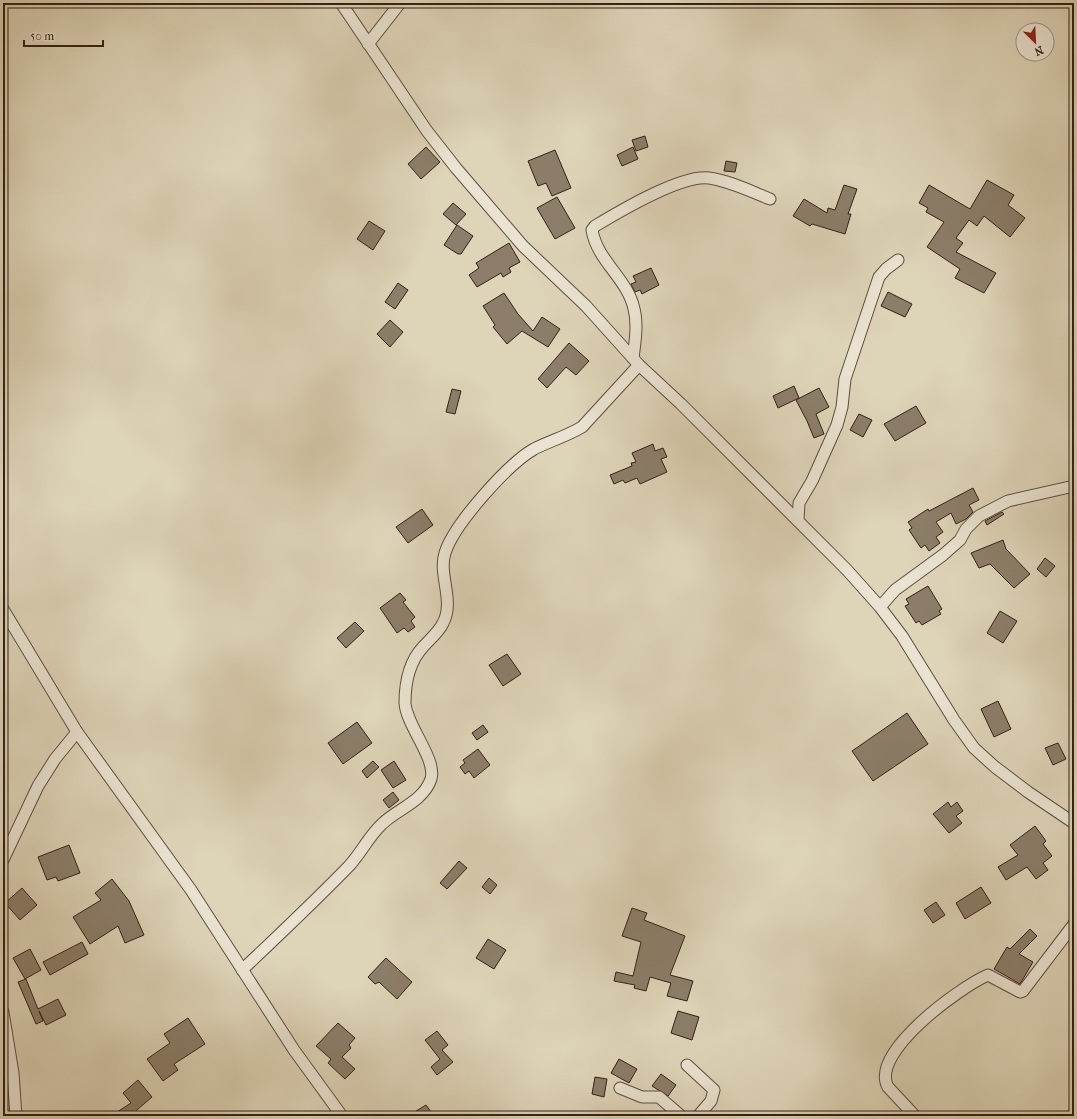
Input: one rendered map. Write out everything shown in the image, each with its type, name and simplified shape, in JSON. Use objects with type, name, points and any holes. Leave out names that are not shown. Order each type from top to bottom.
[{"type":"street","points":[[340,3],[409,105],[456,168],[523,246],[586,306],[636,362],[798,521],[847,570],[880,606],[902,636],[954,720],[974,748],[995,767],[1028,792],[1074,823]]},
{"type":"street","points":[[368,44],[400,3]]},
{"type":"street","points":[[242,970],[350,864],[381,824],[412,803],[426,790],[431,778],[429,764],[423,746],[407,714],[406,692],[410,666],[415,656],[444,622],[447,607],[443,564],[445,552],[455,534],[482,498],[510,466],[533,450],[571,434],[582,427],[636,362],[634,309],[624,288],[599,252],[592,230],[595,226],[646,199],[685,180],[696,178],[708,178],[728,182],[770,199]]},
{"type":"street","points":[[798,521],[799,503],[812,481],[837,425],[842,406],[846,379],[879,277],[886,269],[898,260]]},
{"type":"street","points":[[880,606],[895,590],[943,555],[960,540],[966,529],[979,516],[1008,502],[1074,486]]},
{"type":"street","points":[[785,509],[799,503]]},
{"type":"street","points":[[3,609],[77,732],[191,890],[294,1050],[342,1116]]},
{"type":"street","points":[[3,860],[38,786],[55,759],[77,732]]},
{"type":"street","points":[[915,1116],[885,1082],[887,1067],[892,1056],[908,1037],[950,997],[988,975],[1020,992],[1023,991],[1074,924]]},
{"type":"street","points":[[3,1012],[13,1073],[16,1116]]},
{"type":"street","points":[[687,1065],[714,1090],[712,1101],[698,1116]]},
{"type":"street","points":[[620,1088],[642,1097],[659,1097],[681,1116]]},
{"type":"building","points":[[645,136],[648,147],[636,151],[632,140]]},
{"type":"building","points":[[426,147],[440,162],[421,179],[408,164]]},
{"type":"building","points":[[633,147],[638,159],[622,166],[617,155]]},
{"type":"building","points":[[555,150],[571,188],[552,196],[546,183],[538,186],[528,161]]},
{"type":"building","points":[[726,161],[737,163],[735,172],[724,171]]},
{"type":"building","points":[[987,180],[1014,195],[1008,205],[1025,218],[1010,237],[984,216],[977,226],[969,220],[956,238],[963,243],[956,252],[996,273],[984,293],[955,278],[960,269],[927,247],[944,222],[926,212],[928,208],[919,203],[929,185],[970,209]]},
{"type":"building","points":[[844,185],[857,189],[848,214],[851,214],[845,234],[812,224],[810,226],[793,216],[804,199],[827,213],[828,208],[835,210]]},
{"type":"building","points":[[557,197],[575,228],[555,239],[537,208]]},
{"type":"building","points":[[453,203],[466,214],[456,225],[443,214]]},
{"type":"building","points":[[369,221],[385,231],[373,250],[357,239]]},
{"type":"building","points":[[457,225],[473,236],[461,254],[458,254],[444,245]]},
{"type":"building","points":[[509,243],[520,262],[509,268],[511,272],[503,277],[501,273],[477,287],[469,275],[479,268],[476,263]]},
{"type":"building","points":[[651,268],[659,285],[642,294],[640,290],[635,292],[631,284],[636,282],[633,276]]},
{"type":"building","points":[[398,283],[408,290],[395,309],[385,302]]},
{"type":"building","points":[[888,292],[912,304],[905,317],[881,306]]},
{"type":"building","points":[[504,293],[518,314],[533,331],[542,317],[560,329],[548,347],[522,331],[507,344],[493,327],[495,325],[483,306]]},
{"type":"building","points":[[390,320],[403,332],[390,347],[377,334]]},
{"type":"building","points":[[569,343],[589,361],[576,375],[566,367],[547,388],[538,379]]},
{"type":"building","points":[[794,386],[799,398],[778,408],[773,396]]},
{"type":"building","points":[[819,388],[829,407],[816,414],[824,434],[814,438],[796,400]]},
{"type":"building","points":[[452,389],[461,391],[455,414],[446,412]]},
{"type":"building","points":[[916,406],[926,423],[895,441],[884,424]]},
{"type":"building","points":[[859,414],[872,420],[863,437],[850,430]]},
{"type":"building","points":[[653,444],[655,451],[663,448],[667,457],[661,459],[667,472],[640,484],[637,478],[625,483],[623,480],[614,484],[610,475],[632,466],[631,463],[636,462],[632,453]]},
{"type":"building","points":[[973,488],[979,500],[969,505],[973,512],[966,519],[956,524],[951,513],[936,522],[943,532],[936,537],[940,543],[929,551],[925,545],[921,548],[909,530],[912,528],[908,522],[928,509],[929,511]]},
{"type":"building","points":[[422,509],[433,525],[408,543],[396,527]]},
{"type":"building","points":[[1002,512],[1004,514],[987,525],[985,521]]},
{"type":"building","points":[[1003,540],[1006,549],[1030,574],[1014,588],[990,564],[979,568],[971,553]]},
{"type":"building","points":[[1045,558],[1055,566],[1046,577],[1037,569]]},
{"type":"building","points":[[928,586],[942,609],[939,611],[941,614],[922,625],[919,621],[916,623],[905,606],[909,604],[906,599]]},
{"type":"building","points":[[400,593],[406,600],[403,602],[415,617],[411,621],[415,627],[408,632],[404,628],[397,633],[380,608]]},
{"type":"building","points":[[1000,611],[1017,621],[1003,643],[987,633]]},
{"type":"building","points":[[355,622],[364,631],[346,648],[337,638]]},
{"type":"building","points":[[507,654],[521,674],[503,686],[489,665]]},
{"type":"building","points":[[998,701],[1011,729],[994,737],[981,709]]},
{"type":"building","points":[[907,713],[928,744],[873,781],[852,751]]},
{"type":"building","points":[[357,722],[372,743],[343,764],[328,743]]},
{"type":"building","points":[[483,725],[488,732],[477,740],[472,733]]},
{"type":"building","points":[[1058,743],[1066,759],[1053,765],[1045,748]]},
{"type":"building","points":[[478,749],[490,765],[474,778],[469,771],[465,774],[460,767],[465,763],[463,760]]},
{"type":"building","points":[[373,761],[379,767],[367,778],[362,771]]},
{"type":"building","points":[[394,761],[406,780],[393,788],[381,770]]},
{"type":"building","points":[[393,792],[399,800],[389,808],[383,800]]},
{"type":"building","points":[[948,802],[951,807],[957,802],[963,811],[956,816],[962,823],[949,833],[933,814]]},
{"type":"building","points":[[1035,826],[1046,841],[1043,844],[1052,856],[1043,863],[1048,870],[1036,879],[1027,867],[1006,880],[998,867],[1018,855],[1010,845]]},
{"type":"building","points":[[69,845],[80,873],[58,881],[56,877],[47,880],[38,857]]},
{"type":"building","points":[[459,861],[467,868],[447,889],[440,883]]},
{"type":"building","points":[[489,878],[497,885],[490,894],[482,887]]},
{"type":"building","points":[[112,879],[129,901],[144,935],[125,943],[118,926],[90,944],[73,917],[101,900],[95,893]]},
{"type":"building","points":[[981,887],[991,903],[965,919],[956,903]]},
{"type":"building","points":[[22,888],[37,905],[20,920],[5,903]]},
{"type":"building","points":[[936,902],[945,915],[933,923],[924,910]]},
{"type":"building","points":[[632,908],[647,913],[644,920],[685,936],[670,975],[693,981],[687,1001],[667,996],[671,983],[650,977],[646,991],[634,988],[635,985],[614,981],[616,972],[633,976],[641,942],[622,936]]},
{"type":"building","points":[[1030,929],[1037,936],[1019,954],[1033,962],[1020,984],[994,969],[1007,947],[1010,949]]},
{"type":"building","points":[[488,939],[506,950],[494,969],[476,958]]},
{"type":"building","points":[[82,942],[88,954],[50,975],[43,962]]},
{"type":"building","points":[[30,949],[41,970],[25,979],[13,958]]},
{"type":"building","points":[[386,958],[412,982],[397,999],[379,982],[375,984],[368,977]]},
{"type":"building","points":[[26,979],[38,1009],[58,999],[66,1015],[46,1025],[39,1011],[43,1021],[36,1024],[18,982]]},
{"type":"building","points":[[678,1011],[699,1017],[692,1040],[671,1033]]},
{"type":"building","points":[[188,1018],[205,1044],[174,1064],[178,1070],[163,1081],[147,1059],[170,1043],[164,1034]]},
{"type":"building","points":[[338,1023],[355,1038],[349,1045],[351,1048],[342,1057],[355,1069],[345,1079],[328,1063],[331,1059],[316,1046]]},
{"type":"building","points":[[437,1031],[448,1045],[442,1050],[453,1062],[437,1075],[431,1067],[440,1059],[425,1040]]},
{"type":"building","points":[[619,1059],[637,1069],[629,1083],[611,1073]]},
{"type":"building","points":[[661,1074],[676,1085],[668,1096],[652,1086]]},
{"type":"building","points":[[595,1077],[607,1079],[604,1097],[592,1094]]},
{"type":"building","points":[[138,1080],[152,1097],[130,1116],[111,1116],[131,1103],[123,1093]]},
{"type":"building","points":[[426,1105],[434,1116],[408,1116]]}]
